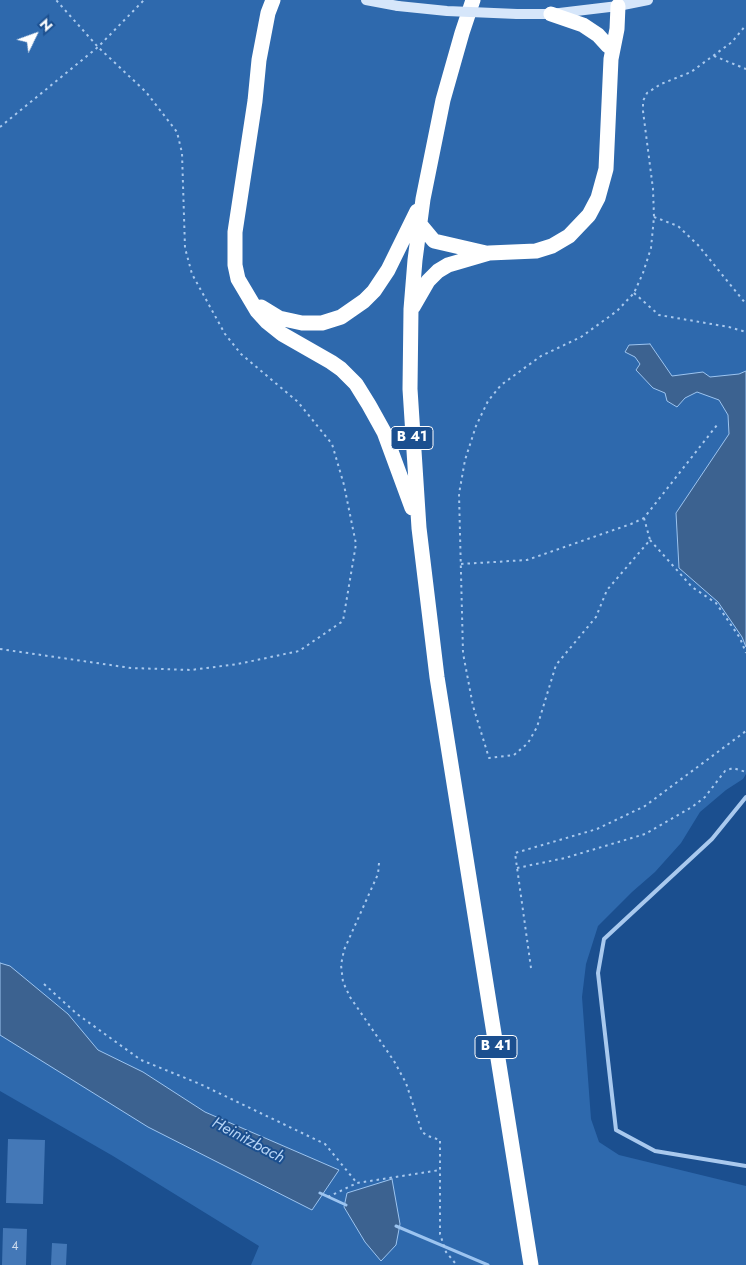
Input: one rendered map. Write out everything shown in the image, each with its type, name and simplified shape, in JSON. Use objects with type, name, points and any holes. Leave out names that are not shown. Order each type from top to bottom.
[{"type":"highway","name":"B 41","points":[[473,0],[443,100],[422,199],[411,309],[410,389],[419,528],[437,677],[531,1265]]},
{"type":"highway","points":[[268,4],[235,232],[235,265],[238,279],[257,311],[282,334],[331,362],[356,384],[390,446],[419,528]]},
{"type":"highway","points":[[411,309],[428,282],[448,265],[489,253],[536,251],[552,246],[561,242],[577,229],[594,206],[604,179],[608,157],[610,52],[617,29],[612,7]]},
{"type":"highway","points":[[550,14],[583,25],[598,35],[610,52]]},
{"type":"highway","points":[[248,297],[279,318],[292,322],[322,323],[341,317],[364,301],[388,270],[422,199]]},
{"type":"highway","points":[[420,223],[434,241],[489,253]]},
{"type":"main road","points":[[366,0],[398,6],[447,11],[517,14],[550,14],[612,7],[648,0]]},
{"type":"lane","points":[[746,797],[712,839],[604,939],[598,973],[616,1130],[655,1150],[746,1166]]},
{"type":"path","points":[[0,649],[131,668],[191,670],[238,664],[299,651],[343,621],[356,544],[344,485],[332,444],[298,402],[241,354],[225,334],[192,274],[185,248],[182,153],[177,132],[146,92],[98,47],[56,0]]},
{"type":"path","points":[[0,127],[98,47],[144,0]]},
{"type":"path","points":[[650,540],[607,590],[596,617],[556,665],[537,727],[528,743],[514,755],[489,758],[473,706],[464,653],[459,494],[465,460],[476,426],[488,401],[501,384],[541,356],[581,337],[617,311],[634,293],[651,248],[654,217],[653,189],[643,101],[647,93],[661,84],[691,72],[732,42],[746,25]]},
{"type":"path","points":[[713,56],[746,69]]},
{"type":"path","points":[[654,217],[678,226],[698,245],[746,304]]},
{"type":"path","points":[[634,293],[659,315],[729,327],[746,332]]},
{"type":"path","points":[[461,564],[527,560],[644,518],[717,425]]},
{"type":"path","points":[[644,518],[650,540],[692,587],[716,603],[740,638],[746,653]]},
{"type":"path","points":[[531,968],[515,853],[597,829],[644,806],[746,731]]},
{"type":"path","points":[[517,868],[565,858],[645,834],[692,807],[705,797],[726,771],[733,768],[746,772]]},
{"type":"path","points":[[379,863],[378,874],[344,950],[341,965],[343,982],[350,997],[394,1061],[406,1083],[422,1132],[440,1140],[440,1234],[446,1252],[454,1263],[458,1265]]},
{"type":"path","points":[[44,984],[77,1014],[141,1060],[200,1084],[325,1144],[357,1183]]},
{"type":"path","points":[[328,1197],[357,1183],[440,1170]]},
{"type":"shaded area","points":[[0,0],[746,0],[746,774],[743,779],[726,790],[700,812],[681,843],[655,872],[598,926],[586,964],[582,997],[591,1119],[599,1142],[619,1155],[746,1186],[746,1265],[251,1265],[259,1246],[113,1156],[0,1091]]},
{"type":"water","points":[[650,344],[672,376],[703,372],[710,377],[739,374],[746,371],[746,647],[742,637],[718,602],[679,568],[676,513],[729,434],[728,415],[719,400],[697,392],[685,398],[677,407],[667,401],[665,393],[653,388],[636,370],[640,364],[635,357],[625,352],[629,345]]},
{"type":"water","points":[[0,963],[10,966],[68,1014],[98,1050],[143,1072],[205,1112],[339,1170],[312,1210],[148,1127],[0,1035]]},
{"type":"water","points":[[392,1179],[400,1224],[396,1245],[381,1261],[365,1242],[344,1207],[347,1193]]},
{"type":"building","points":[[8,1139],[45,1140],[43,1204],[6,1203]]},
{"type":"building","points":[[3,1228],[27,1229],[26,1265],[2,1265]]},
{"type":"building","points":[[52,1243],[67,1244],[66,1265],[51,1265]]},
{"type":"waterway","name":"Heinitzbach","points":[[320,1193],[346,1205]]},
{"type":"waterway","name":"Heinitzbach","points":[[396,1226],[488,1265]]}]
